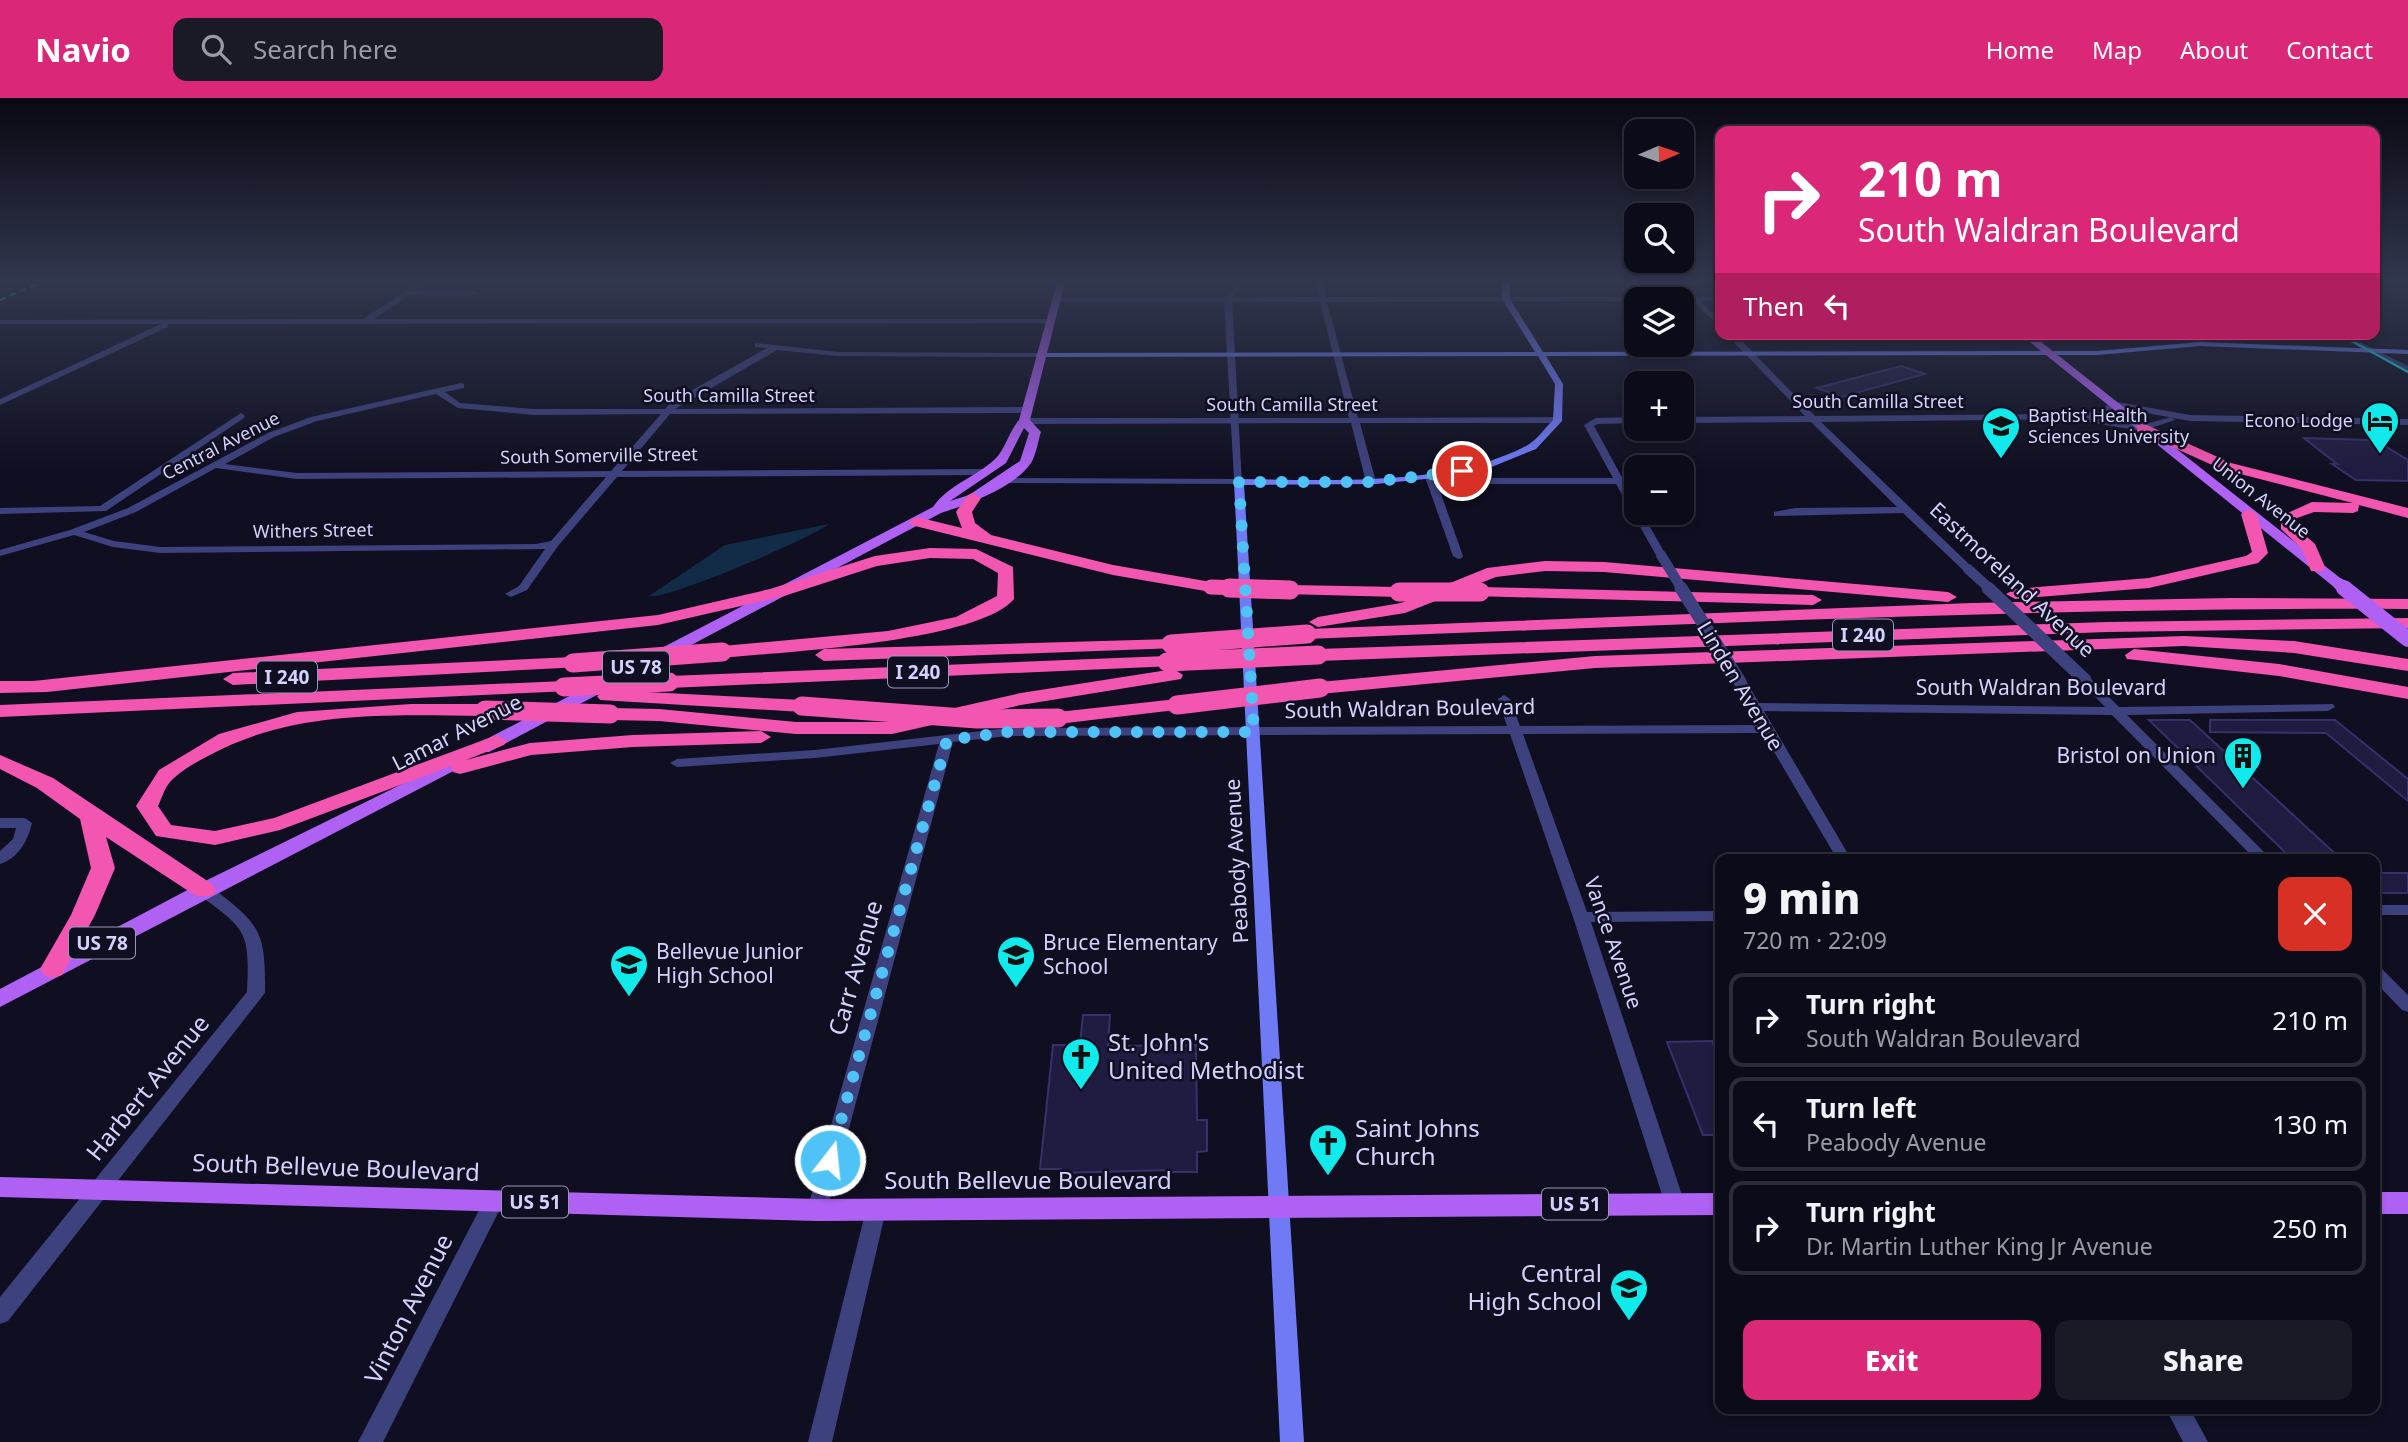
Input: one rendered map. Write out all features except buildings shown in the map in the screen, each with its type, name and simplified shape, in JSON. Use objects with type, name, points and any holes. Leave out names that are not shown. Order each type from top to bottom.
[{"type":"highway","points":[[2142,428],[2226,466],[2408,513]]},
{"type":"highway","points":[[973,498],[964,512],[965,518],[990,541]]},
{"type":"highway","points":[[2317,567],[2309,547],[2289,528],[2289,516],[2294,512],[2312,507],[2353,508],[2408,520]]},
{"type":"highway","points":[[1301,630],[1405,608],[1455,585],[1493,572],[1545,566],[1604,567],[1947,597],[2149,583],[2252,560],[2260,553],[2249,514]]},
{"type":"highway","points":[[917,522],[1113,570],[1211,587],[1885,602],[1972,608]]},
{"type":"highway","points":[[34,686],[658,620],[775,593],[875,561],[930,553],[976,554],[1007,571],[1006,599],[961,621],[888,636],[573,663]]},
{"type":"highway","points":[[2029,593],[2408,591]]},
{"type":"highway","name":"I 240","points":[[0,712],[669,682],[1170,654],[1301,630],[1972,608],[2244,603],[2408,604]]},
{"type":"highway","name":"I 240","points":[[0,687],[573,663],[1021,649],[1317,660],[1481,650],[2106,627],[2408,623]]},
{"type":"highway","points":[[564,687],[607,696],[802,706],[977,719],[1058,718],[1320,688],[1595,662],[2218,641],[2294,647],[2408,665]]},
{"type":"highway","points":[[428,776],[530,749],[634,741],[816,735],[892,728],[1021,699],[1170,654]]},
{"type":"highway","points":[[1821,654],[2161,656],[2279,670],[2408,693]]},
{"type":"highway","points":[[497,741],[280,823],[215,838],[164,831],[147,806],[159,782],[179,764],[213,745],[267,724],[343,713],[485,709],[659,715],[796,728],[892,728]]},
{"type":"highway","points":[[0,761],[45,783],[90,816],[204,890]]},
{"type":"highway","points":[[53,969],[83,915],[103,868],[90,816]]},
{"type":"main road","name":"US 78","points":[[936,510],[949,494],[1002,460],[1025,416],[1042,345]]},
{"type":"main road","points":[[1239,482],[1371,482],[1430,477],[1500,461],[1529,448],[1559,420],[1564,400],[1559,384],[1534,345]]},
{"type":"main road","name":"Union Avenue","points":[[2038,345],[2408,639]]},
{"type":"main road","points":[[1039,355],[2097,353],[2192,345]]},
{"type":"main road","points":[[2221,345],[2408,352]]},
{"type":"main road","name":"US 78","points":[[936,510],[973,498],[1002,481],[1026,462],[1035,432],[1025,416]]},
{"type":"main road","name":"Peabody Avenue","points":[[1239,482],[1292,1442]]},
{"type":"main road","name":"Lamar Avenue","points":[[0,999],[204,890],[497,741],[936,510]]},
{"type":"main road","name":"South Bellevue Boulevard","points":[[0,1187],[817,1210],[1715,1204]]},
{"type":"main road","points":[[2380,1203],[2408,1203]]},
{"type":"street","points":[[0,402],[123,345]]},
{"type":"street","points":[[758,345],[849,354],[1039,355]]},
{"type":"street","name":"Peabody Avenue","points":[[1230,345],[1239,482]]},
{"type":"street","points":[[1334,345],[1371,482]]},
{"type":"street","name":"Eastmoreland Avenue","points":[[1741,345],[1904,510],[2117,711],[2259,854]]},
{"type":"street","points":[[2361,345],[2408,369]]},
{"type":"street","points":[[2366,345],[2373,350]]},
{"type":"street","points":[[511,594],[523,588],[554,544],[666,412],[693,391],[774,348]]},
{"type":"street","name":"Central Avenue","points":[[0,553],[74,532],[132,510],[271,435],[314,419],[461,386]]},
{"type":"street","name":"South Camilla Street","points":[[437,391],[458,405],[497,411],[1025,416],[1235,421],[1559,420]]},
{"type":"street","name":"South Camilla Street","points":[[1694,420],[2075,417],[2102,414],[2112,404],[2190,418]]},
{"type":"street","points":[[0,510],[102,509],[241,416]]},
{"type":"street","name":"South Camilla Street","points":[[2075,417],[2142,428],[2162,421],[2190,418],[2408,422]]},
{"type":"street","name":"Linden Avenue","points":[[1624,422],[1590,424],[1589,428],[1624,491]]},
{"type":"street","name":"South Somerville Street","points":[[213,465],[297,476],[986,472]]},
{"type":"street","points":[[1462,471],[1480,479],[1498,481],[1618,481]]},
{"type":"street","points":[[1430,477],[1458,556]]},
{"type":"street","points":[[1002,481],[1239,482]]},
{"type":"street","points":[[1778,514],[1795,511],[1904,510]]},
{"type":"street","name":"Linden Avenue","points":[[1644,525],[1841,854]]},
{"type":"street","name":"Withers Street","points":[[74,532],[113,544],[160,550],[536,547],[554,544]]},
{"type":"street","name":"Vance Avenue","points":[[1504,699],[1581,917],[1675,1204]]},
{"type":"street","name":"South Waldran Boulevard","points":[[1754,707],[2117,711],[2328,707]]},
{"type":"street","name":"South Waldran Boulevard","points":[[677,763],[815,754],[1008,732],[1766,729]]},
{"type":"street","name":"Carr Avenue","points":[[817,1210],[947,740]]},
{"type":"street","points":[[0,823],[25,823],[19,841],[0,859]]},
{"type":"street","name":"Harbert Avenue","points":[[0,1314],[256,993],[258,953],[251,925],[204,890]]},
{"type":"street","points":[[2380,910],[2408,910]]},
{"type":"street","points":[[1581,917],[1715,916]]},
{"type":"street","points":[[2380,977],[2408,1006]]},
{"type":"street","name":"Vinton Avenue","points":[[370,1442],[494,1201]]},
{"type":"street","points":[[820,1442],[876,1210]]},
{"type":"street","points":[[2180,1414],[2196,1442]]},
{"type":"water","points":[[829,524],[739,567],[661,595],[649,596],[725,545]]},
{"type":"tram line","points":[[2358,345],[2408,372]]},
{"type":"place","name":"Econo Lodge","points":[[2380,455]]},
{"type":"place","name":"Baptist Health Sciences University","points":[[2001,460]]},
{"type":"place","name":"Bristol on Union","points":[[2243,790]]},
{"type":"place","name":"Bruce Elementary School","points":[[1016,989]]},
{"type":"place","name":"Bellevue Junior High School","points":[[629,998]]},
{"type":"place","name":"St. John's United Methodist","points":[[1081,1091]]},
{"type":"place","name":"Saint Johns Church","points":[[1328,1177]]},
{"type":"place","name":"Central High School","points":[[1629,1322]]},
{"type":"route","points":[[830,1160],[947,740],[1008,732],[1254,732],[1239,482],[1371,482],[1462,471]]}]
